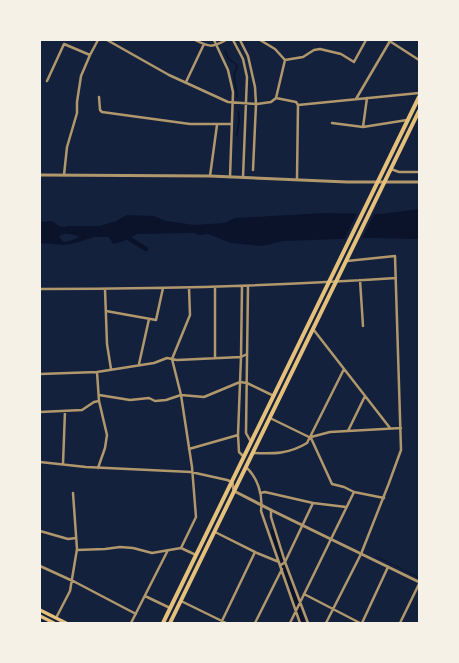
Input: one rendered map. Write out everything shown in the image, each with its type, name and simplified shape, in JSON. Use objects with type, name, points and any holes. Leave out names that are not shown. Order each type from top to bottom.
[{"type":"highway","points":[[163,623],[419,97]]},
{"type":"highway","points":[[170,623],[376,197],[419,113]]},
{"type":"main road","points":[[40,610],[66,623]]},
{"type":"main road","points":[[40,616],[54,623]]},
{"type":"street","points":[[64,175],[67,147],[77,113],[81,76],[98,40]]},
{"type":"street","points":[[107,40],[169,75],[233,103],[256,104],[271,102],[276,98],[285,60]]},
{"type":"street","points":[[195,40],[208,46],[217,45],[226,40]]},
{"type":"street","points":[[214,40],[232,82],[233,103],[230,177]]},
{"type":"street","points":[[233,40],[243,59],[247,77],[243,177]]},
{"type":"street","points":[[240,40],[248,56],[255,87],[256,104],[252,170]]},
{"type":"street","points":[[285,60],[303,57],[314,50],[320,49],[341,54],[354,62],[366,40]]},
{"type":"street","points":[[262,41],[275,49],[285,60]]},
{"type":"street","points":[[356,99],[389,41],[419,60]]},
{"type":"street","points":[[47,81],[64,44],[90,55]]},
{"type":"street","points":[[186,82],[204,44]]},
{"type":"street","points":[[276,98],[296,102],[298,105],[419,93]]},
{"type":"street","points":[[99,97],[100,110],[102,112],[164,122],[217,125],[232,124]]},
{"type":"street","points":[[363,127],[367,98]]},
{"type":"street","points":[[297,179],[298,105]]},
{"type":"street","points":[[332,123],[363,127],[408,120]]},
{"type":"street","points":[[210,176],[217,125]]},
{"type":"street","points":[[391,169],[399,172],[419,172]]},
{"type":"street","points":[[40,175],[210,176],[419,182]]},
{"type":"street","points":[[326,623],[361,554],[400,455],[401,428],[395,256],[347,259]]},
{"type":"street","points":[[40,289],[189,288],[329,283],[396,278]]},
{"type":"street","points":[[360,280],[363,326]]},
{"type":"street","points":[[242,286],[238,435],[239,452],[244,457]]},
{"type":"street","points":[[248,286],[246,433],[251,442]]},
{"type":"street","points":[[215,287],[215,358]]},
{"type":"street","points":[[106,311],[156,320],[163,288]]},
{"type":"street","points":[[181,548],[196,517],[189,449],[172,358],[190,315],[189,288]]},
{"type":"street","points":[[104,289],[107,344],[111,369]]},
{"type":"street","points":[[139,364],[148,319]]},
{"type":"street","points":[[313,329],[390,428]]},
{"type":"street","points":[[40,374],[97,372],[139,364],[154,363],[168,358],[177,360],[241,357],[247,354]]},
{"type":"street","points":[[253,453],[278,453],[296,449],[307,443],[344,369]]},
{"type":"street","points":[[97,372],[99,401],[107,435],[106,448],[98,468]]},
{"type":"street","points":[[99,395],[130,400],[149,398],[156,401],[166,400],[180,395],[204,397],[240,382],[247,382],[274,396]]},
{"type":"street","points":[[348,431],[365,396]]},
{"type":"street","points":[[40,412],[82,410],[94,402],[99,401]]},
{"type":"street","points":[[63,464],[65,411]]},
{"type":"street","points":[[270,418],[310,438],[332,484],[344,487],[354,492],[384,498]]},
{"type":"street","points":[[310,438],[330,432],[401,428]]},
{"type":"street","points":[[189,449],[238,435]]},
{"type":"street","points":[[40,462],[98,468],[191,472],[232,482],[234,491],[419,583],[400,623]]},
{"type":"street","points":[[246,467],[254,475],[262,500],[261,511],[300,623]]},
{"type":"street","points":[[260,493],[264,492],[313,503],[346,507]]},
{"type":"street","points":[[290,623],[354,492]]},
{"type":"street","points":[[56,618],[70,591],[73,581],[74,562],[77,550],[73,493]]},
{"type":"street","points":[[255,623],[313,503]]},
{"type":"street","points":[[271,510],[271,517],[285,562],[308,623]]},
{"type":"street","points":[[40,531],[68,539],[76,538]]},
{"type":"street","points":[[214,532],[279,562]]},
{"type":"street","points":[[77,550],[120,547],[141,549],[152,554],[181,548],[196,555]]},
{"type":"street","points":[[131,623],[168,550]]},
{"type":"street","points":[[221,622],[255,552]]},
{"type":"street","points":[[40,566],[73,581],[136,614]]},
{"type":"street","points":[[304,594],[361,623],[388,567]]},
{"type":"street","points":[[145,596],[170,608]]},
{"type":"street","points":[[181,601],[221,622],[226,623]]},
{"type":"water","points":[[419,209],[419,239],[367,238],[284,241],[262,246],[231,243],[208,234],[200,235],[193,233],[137,234],[124,241],[113,244],[109,237],[94,237],[72,244],[62,245],[40,243],[40,222],[52,221],[59,226],[83,231],[116,221],[127,215],[153,216],[167,221],[194,225],[224,223],[235,218],[324,213],[380,214]],"holes":[[[66,233],[79,237],[70,241],[63,242],[59,236]]]},
{"type":"water","points":[[376,557],[419,577],[419,578]]},
{"type":"pier","points":[[358,211],[376,211],[361,240],[344,241]]},
{"type":"waterway","points":[[225,51],[228,58],[237,65],[234,74],[237,97]]},
{"type":"waterway","points":[[237,135],[239,120],[238,111]]},
{"type":"waterway","points":[[68,230],[96,230]]},
{"type":"waterway","points":[[125,236],[146,249]]},
{"type":"waterway","points":[[273,532],[303,623]]}]
